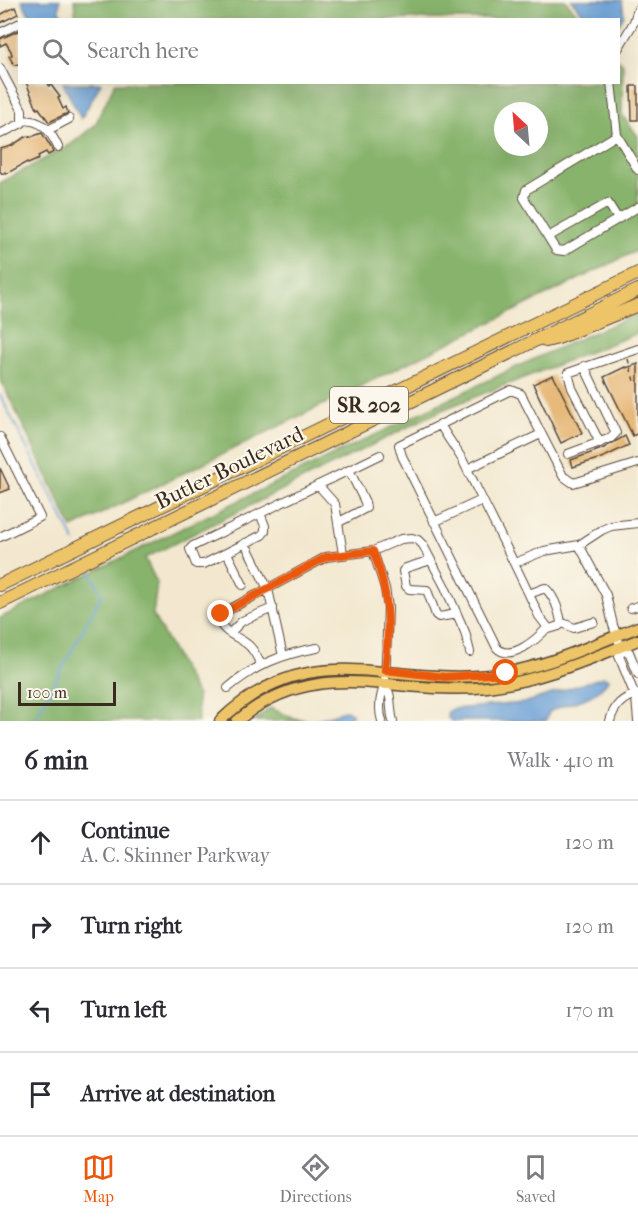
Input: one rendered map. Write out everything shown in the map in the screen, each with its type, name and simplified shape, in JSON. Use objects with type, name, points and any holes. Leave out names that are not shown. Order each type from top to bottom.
[{"type":"highway","points":[[592,296],[638,268]]},
{"type":"highway","name":"Butler Boulevard","points":[[0,585],[638,273]]},
{"type":"highway","name":"Butler Boulevard","points":[[0,603],[638,290]]},
{"type":"highway","points":[[521,347],[558,338],[638,305]]},
{"type":"main road","points":[[220,721],[256,692],[289,677],[336,669],[385,670],[445,677],[506,673],[552,661],[638,627]]},
{"type":"main road","points":[[237,721],[266,701],[299,687],[334,681],[450,689],[498,686],[534,679],[622,649],[638,640]]},
{"type":"street","points":[[620,46],[634,22],[638,9]]},
{"type":"street","points":[[0,33],[18,24]]},
{"type":"street","points":[[0,68],[22,110],[22,123],[0,134]]},
{"type":"street","points":[[611,84],[617,135],[638,170]]},
{"type":"street","points":[[50,129],[69,119]]},
{"type":"street","points":[[22,120],[32,120],[50,129],[58,147]]},
{"type":"street","points":[[617,135],[526,190],[525,198],[556,250],[564,251],[638,207]]},
{"type":"street","points":[[548,237],[608,203],[618,219]]},
{"type":"street","points":[[600,443],[568,373],[638,348]]},
{"type":"street","points":[[568,454],[600,443],[616,433],[584,366]]},
{"type":"street","points":[[529,594],[545,588],[549,591],[559,613],[561,622],[559,626],[547,628],[531,644],[518,650],[505,652],[497,648],[402,456],[399,445],[511,390],[520,394],[563,476],[573,483],[638,463]]},
{"type":"street","points":[[440,424],[482,500],[547,628]]},
{"type":"street","points":[[466,470],[541,434]]},
{"type":"street","points":[[0,437],[40,517],[0,537]]},
{"type":"street","points":[[260,513],[265,531],[200,566],[196,564],[190,549],[193,546],[260,513],[380,455]]},
{"type":"street","points":[[339,522],[366,508],[349,470]]},
{"type":"street","points":[[318,485],[335,504],[343,554]]},
{"type":"street","points":[[434,522],[482,500]]},
{"type":"street","points":[[515,563],[544,551],[579,545],[611,526],[638,523]]},
{"type":"street","points":[[261,665],[248,645],[220,625],[218,619],[221,614],[326,557],[373,551],[401,539],[412,538],[423,545],[431,560],[465,632],[470,652]]},
{"type":"street","points":[[245,543],[268,589],[282,656]]},
{"type":"street","points":[[579,545],[606,595],[622,649],[619,656],[636,694],[638,721]]},
{"type":"street","points":[[373,551],[386,588],[388,608],[385,684],[380,695],[381,717],[392,717],[391,694],[385,684]]},
{"type":"street","points":[[226,553],[243,585]]},
{"type":"street","points":[[431,560],[403,571],[406,586],[409,589],[427,590],[436,615],[457,614]]},
{"type":"street","points":[[230,633],[242,621],[273,608]]},
{"type":"street","points":[[561,622],[574,628],[594,622]]},
{"type":"street","points":[[228,688],[261,665],[282,656],[317,648]]},
{"type":"street","points":[[622,649],[629,652],[638,674]]},
{"type":"street","points":[[610,721],[612,712],[619,702],[636,694]]},
{"type":"path","points":[[626,353],[634,381],[638,384]]},
{"type":"green space","points":[[74,0],[565,0],[581,18],[76,18]]},
{"type":"green space","points":[[620,61],[623,64],[622,115],[638,136],[638,250],[72,528],[0,378],[0,183],[70,145],[95,125],[115,84],[620,84]]},
{"type":"green space","points":[[638,314],[638,333],[444,409],[145,558],[157,583],[153,615],[197,695],[198,721],[0,721],[0,618],[460,394]]},
{"type":"green space","points":[[270,708],[293,718],[313,721],[254,721]]},
{"type":"water","points":[[22,0],[60,0],[59,11],[63,18],[31,18]]},
{"type":"water","points":[[571,0],[622,0],[624,15],[620,22],[620,18],[587,18]]},
{"type":"water","points":[[64,84],[100,84],[81,119]]},
{"type":"water","points":[[603,677],[609,679],[595,693],[549,712],[546,721],[452,721],[448,718],[447,713],[452,709],[524,703]]},
{"type":"water","points":[[347,710],[353,714],[346,721],[313,721]]},
{"type":"building","points":[[15,7],[18,14],[0,23],[0,15]]},
{"type":"building","points":[[18,31],[18,64],[14,65],[9,56],[12,55],[11,51],[6,43],[0,46],[0,39]]},
{"type":"building","points":[[27,84],[51,85],[60,97],[58,98],[63,109],[66,107],[68,113],[49,122],[39,108],[37,109]]},
{"type":"building","points":[[631,86],[638,86],[638,120],[632,120]]},
{"type":"building","points":[[42,133],[54,152],[48,155],[46,152],[38,156],[39,159],[2,174],[0,149],[11,146],[27,136]]},
{"type":"building","points":[[638,364],[638,433],[633,436],[604,377],[625,367]]},
{"type":"building","points":[[553,375],[582,433],[561,443],[533,384]]},
{"type":"building","points":[[625,436],[629,445],[604,457],[573,467],[571,460],[602,449]]},
{"type":"building","points":[[0,468],[10,489],[0,493]]},
{"type":"waterway","points":[[0,395],[75,542]]},
{"type":"waterway","points":[[34,721],[102,594],[87,566]]},
{"type":"route","points":[[221,614],[326,557],[373,551],[386,588],[388,641],[385,670],[433,677],[468,677],[506,673]]}]
